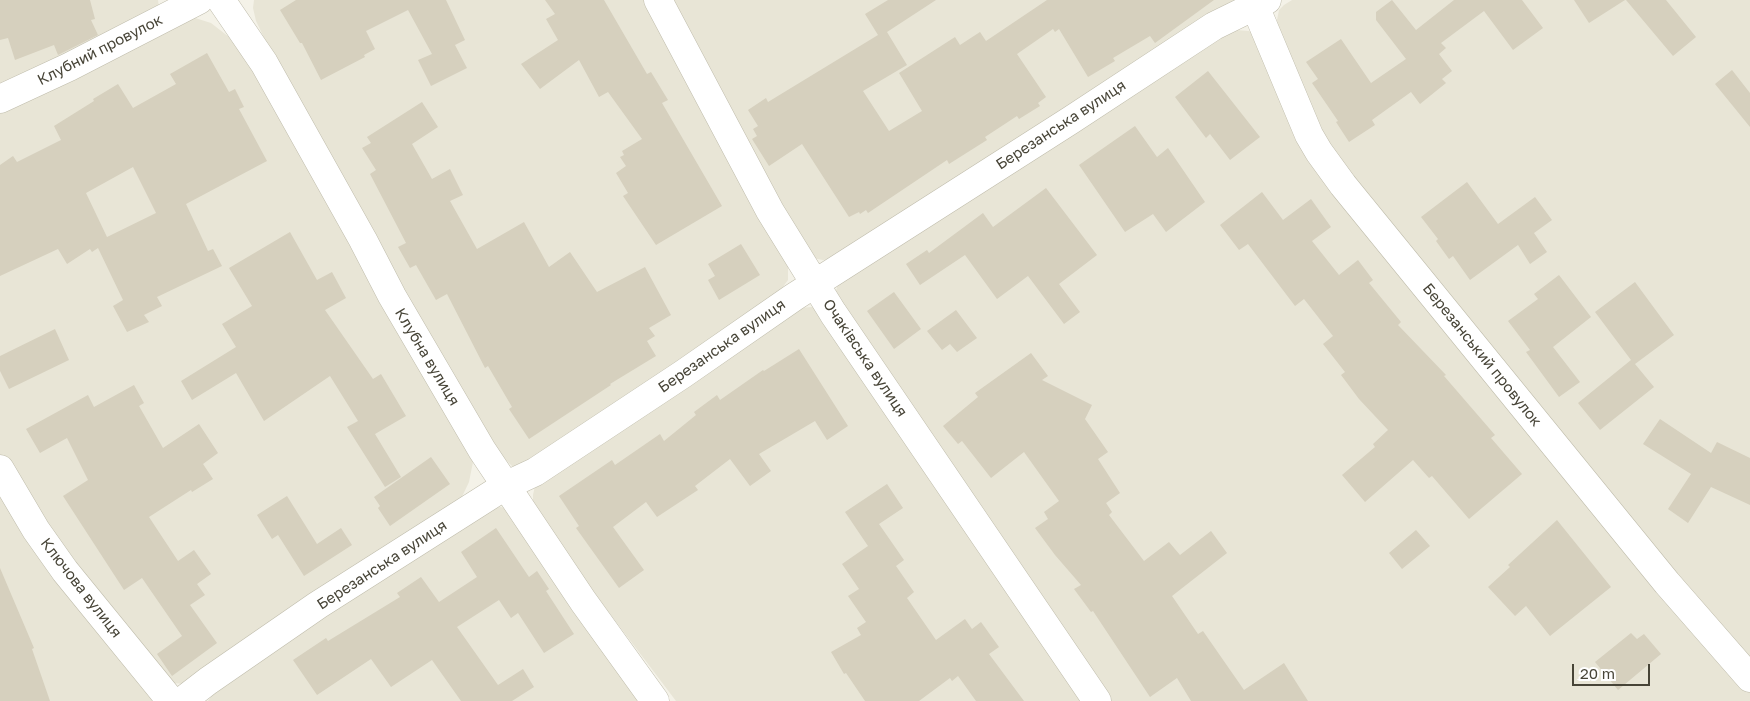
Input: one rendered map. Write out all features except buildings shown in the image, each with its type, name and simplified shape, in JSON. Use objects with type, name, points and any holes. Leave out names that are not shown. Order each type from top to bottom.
[{"type":"street","name":"Клубна вулиця","points":[[221,0],[264,62],[392,296],[504,486],[654,701]]},
{"type":"street","name":"Очаківська вулиця","points":[[658,0],[777,224],[833,312],[1098,701]]},
{"type":"street","name":"Клубний провулок","points":[[0,99],[68,67],[185,3]]},
{"type":"street","name":"Березанська вулиця","points":[[182,701],[318,606],[504,486],[535,472],[815,283],[1071,120],[1214,26],[1261,3]]},
{"type":"street","name":"Березанський провулок","points":[[1261,3],[1310,135],[1319,152],[1667,583],[1750,678]]},
{"type":"street","name":"Ключова вулиця","points":[[0,469],[36,530],[65,571],[171,701]]},
{"type":"shaded area","points":[[0,0],[158,0],[159,8],[0,92]]},
{"type":"shaded area","points":[[254,0],[647,0],[788,264],[788,280],[774,299],[518,468],[512,466],[489,440],[280,71],[256,21],[253,8]]},
{"type":"shaded area","points":[[670,0],[1251,0],[833,259],[823,260],[812,258],[805,251]]},
{"type":"shaded area","points":[[1292,0],[1750,0],[1750,664],[1325,146],[1278,35],[1277,20],[1279,10]]},
{"type":"shaded area","points":[[192,17],[211,23],[229,37],[258,77],[470,449],[473,462],[469,482],[460,501],[184,684],[173,683],[159,673],[23,493],[0,455],[0,107]]},
{"type":"shaded area","points":[[1236,30],[1249,31],[1256,34],[1303,140],[1750,691],[1750,701],[1108,701],[835,294],[838,284],[1209,38]]},
{"type":"shaded area","points":[[812,307],[821,311],[1088,701],[676,701],[573,565],[533,502],[535,486],[800,308]]},
{"type":"shaded area","points":[[0,485],[157,701],[0,701]]},
{"type":"shaded area","points":[[500,507],[508,508],[665,701],[208,701],[215,690],[483,511]]}]
